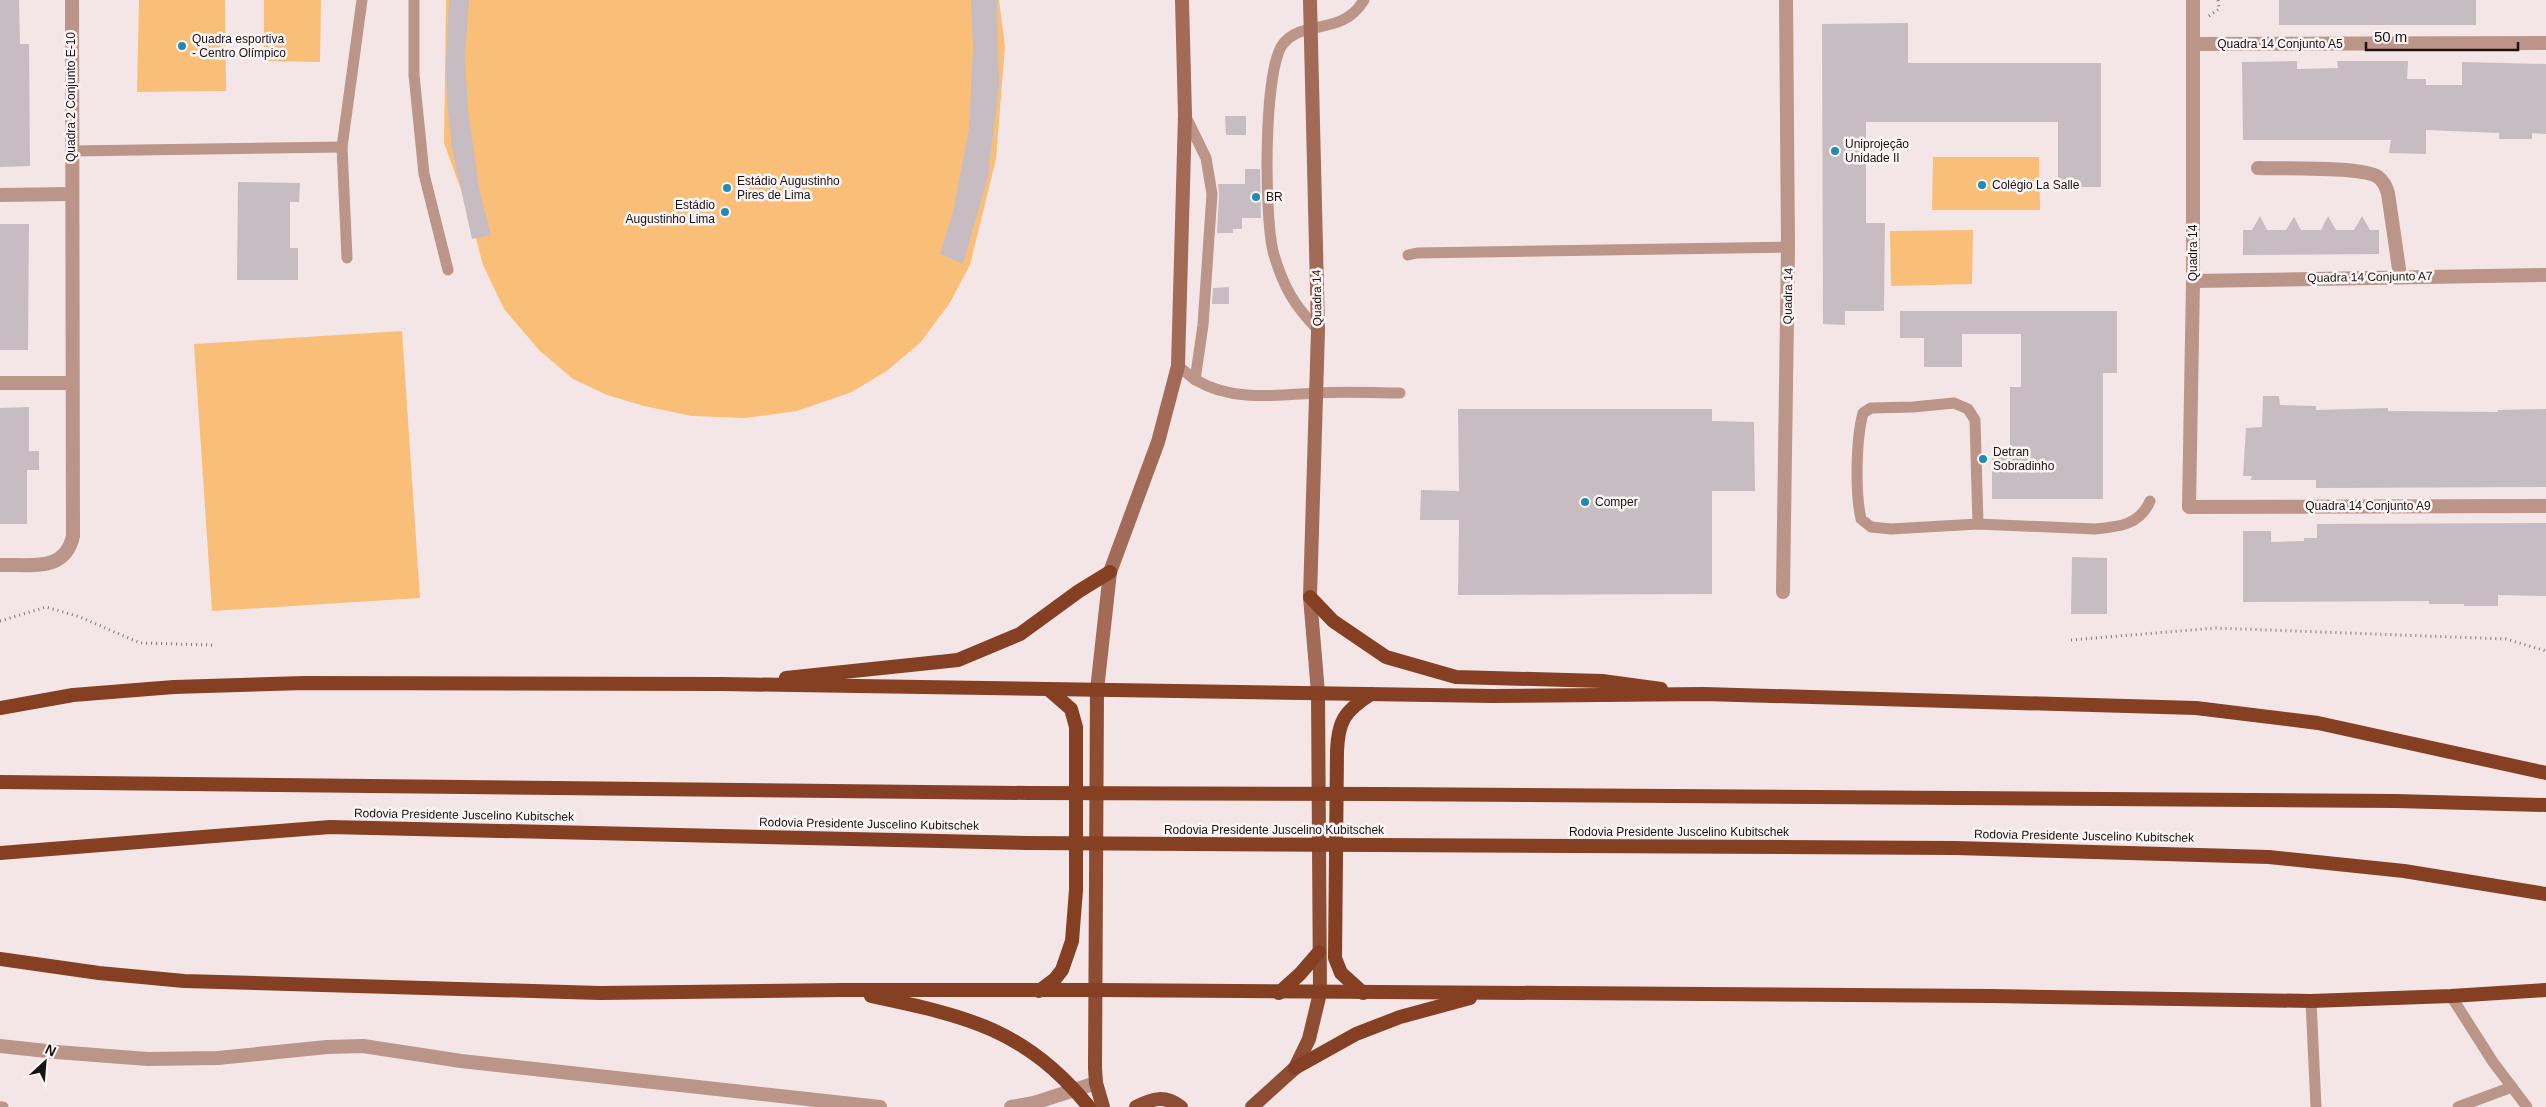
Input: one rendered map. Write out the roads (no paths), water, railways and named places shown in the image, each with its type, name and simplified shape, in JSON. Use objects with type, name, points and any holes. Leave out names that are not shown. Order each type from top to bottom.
[{"type":"highway","points":[[722,684],[958,660],[1020,634],[1079,591],[1110,572]]},
{"type":"highway","points":[[1310,596],[1333,621],[1386,656],[1456,677],[1602,681],[1704,694]]},
{"type":"highway","points":[[0,708],[73,696],[174,687],[304,683],[722,684],[1603,697],[1704,694],[2196,708],[2318,723],[2546,773]]},
{"type":"highway","points":[[1039,991],[1055,979],[1066,963],[1072,941],[1076,890],[1076,727],[1071,709],[1048,689]]},
{"type":"highway","points":[[1363,993],[1341,973],[1335,958],[1337,752],[1340,724],[1356,704],[1371,694]]},
{"type":"highway","points":[[0,782],[1029,793],[2396,801],[2546,805]]},
{"type":"highway","name":"Rodovia Presidente Juscelino Kubitschek","points":[[0,853],[330,827],[1027,843],[1955,848],[2269,857],[2404,871],[2546,894]]},
{"type":"highway","points":[[1279,993],[1320,952]]},
{"type":"highway","points":[[0,959],[99,973],[184,981],[600,993],[841,990],[1097,990],[1279,993],[1992,996],[2311,1001],[2451,996],[2546,990]]},
{"type":"highway","points":[[841,990],[952,1014],[990,1027],[1030,1051],[1054,1069],[1089,1107]]},
{"type":"highway","points":[[1295,1068],[1365,1030],[1400,1017],[1487,993]]},
{"type":"main road","points":[[1103,1107],[1096,1083],[1097,690],[1110,572],[1158,442],[1178,366],[1185,115],[1182,0]]},
{"type":"main road","name":"Quadra 14","points":[[1310,0],[1318,330],[1310,596],[1318,693]]},
{"type":"main road","points":[[1252,1107],[1295,1068],[1309,1039],[1320,993],[1318,693]]},
{"type":"main road","points":[[1136,1107],[1153,1098],[1171,1100],[1181,1107]]},
{"type":"street","name":"Quadra 2 Conjunto E-10","points":[[0,564],[50,563],[67,554],[73,536],[70,194],[72,151],[72,0]]},
{"type":"street","name":"Quadra 14","points":[[1784,592],[1788,248],[1786,0]]},
{"type":"street","name":"Quadra 14","points":[[2189,506],[2193,281],[2193,0]]},
{"type":"street","name":"Quadra 14 Conjunto A5","points":[[2194,44],[2546,42]]},
{"type":"street","points":[[2258,168],[2361,172],[2378,177],[2385,184],[2388,193],[2400,276]]},
{"type":"street","points":[[0,195],[70,194]]},
{"type":"street","name":"Quadra 14 Conjunto A7","points":[[2193,281],[2400,276],[2546,276]]},
{"type":"street","points":[[0,383],[72,383]]},
{"type":"street","name":"Quadra 14 Conjunto A9","points":[[2189,506],[2546,506]]},
{"type":"street","points":[[0,1046],[148,1059],[218,1058],[327,1047],[362,1046],[461,1061],[880,1107]]},
{"type":"street","points":[[1011,1107],[1034,1103],[1096,1083]]},
{"type":"lane","points":[[347,258],[342,147],[362,0]]},
{"type":"lane","points":[[414,0],[414,75],[424,174],[448,270]]},
{"type":"lane","points":[[1318,330],[1297,308],[1282,278],[1273,253],[1268,207],[1266,144],[1276,61],[1282,46],[1289,38],[1310,30],[1338,23],[1348,18],[1357,11],[1364,0]]},
{"type":"lane","points":[[1185,115],[1200,140],[1206,158],[1212,194],[1203,325],[1196,380]]},
{"type":"lane","points":[[72,151],[342,147]]},
{"type":"lane","points":[[1408,256],[1417,253],[1788,248]]},
{"type":"lane","points":[[1178,366],[1196,380],[1215,388],[1242,394],[1269,396],[1317,393],[1400,394]]},
{"type":"lane","points":[[1978,524],[1974,420],[1968,409],[1954,403],[1871,408],[1863,413],[1859,426],[1858,494],[1861,519],[1871,527],[1891,528],[1978,524],[2095,529],[2114,528],[2129,524],[2138,518],[2146,510],[2150,501]]},
{"type":"lane","points":[[2451,996],[2493,1062],[2527,1107]]},
{"type":"lane","points":[[2311,1001],[2316,1107]]},
{"type":"lane","points":[[2458,1107],[2512,1087]]},
{"type":"place","name":"Quadra esportiva - Centro Olímpico","points":[[182,46]]},
{"type":"place","name":"Uniprojeção Unidade II","points":[[1835,151]]},
{"type":"place","name":"Colégio La Salle","points":[[1982,185]]},
{"type":"place","name":"Estádio Augustinho Pires de Lima","points":[[727,188]]},
{"type":"place","name":"BR","points":[[1256,197]]},
{"type":"place","name":"Estádio Augustinho Lima","points":[[725,212]]},
{"type":"place","name":"Detran Sobradinho","points":[[1983,459]]},
{"type":"place","name":"Comper","points":[[1585,502]]}]
